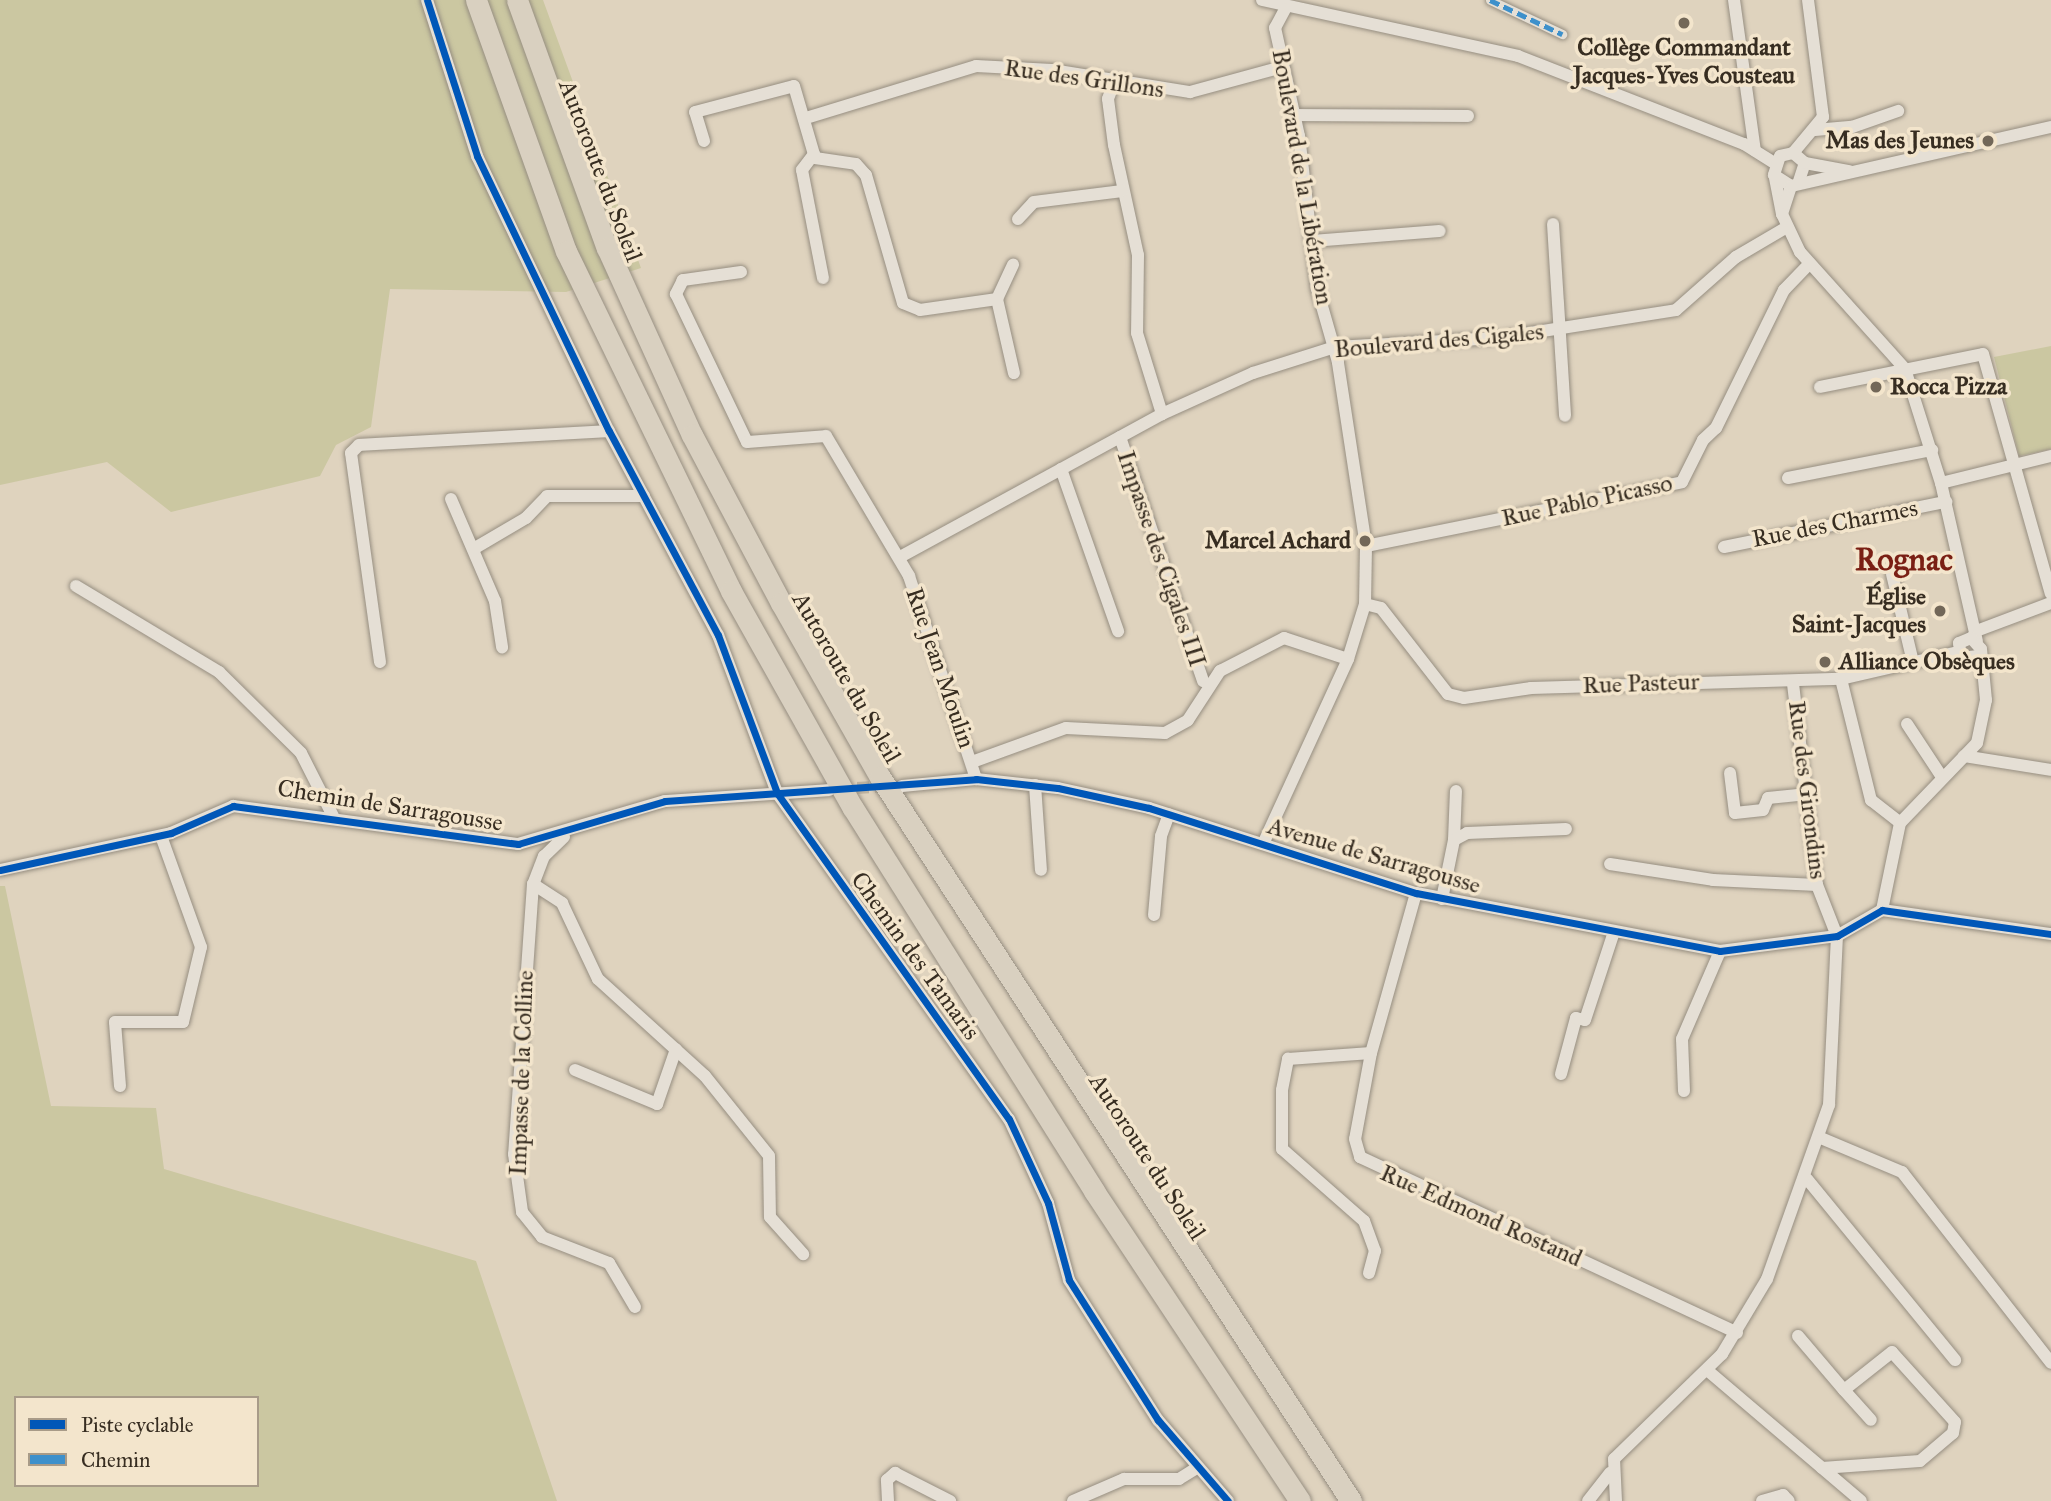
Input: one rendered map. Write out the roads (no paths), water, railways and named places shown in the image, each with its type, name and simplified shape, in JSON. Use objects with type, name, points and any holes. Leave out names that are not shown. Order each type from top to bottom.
[{"type":"highway","points":[[476,0],[566,251],[731,591],[853,808],[1094,1191],[1300,1501]]},
{"type":"highway","name":"Autoroute du Soleil","points":[[517,0],[607,248],[692,435],[781,603],[894,800],[1352,1501]]},
{"type":"street","name":"Chemin des Tamaris","points":[[427,0],[477,156],[609,431],[718,635],[777,793],[1009,1119],[1048,1203],[1069,1280],[1158,1420],[1228,1501]]},
{"type":"street","points":[[1262,0],[1285,9],[1518,56],[1755,151],[1774,163]]},
{"type":"street","points":[[1490,0],[1562,34]]},
{"type":"street","points":[[1734,0],[1755,151]]},
{"type":"street","points":[[1774,163],[1793,153],[1821,123],[1824,96],[1808,0]]},
{"type":"street","name":"Boulevard de la Libération","points":[[1263,844],[1348,659],[1365,604],[1366,546],[1335,347],[1312,242],[1295,115],[1275,27],[1285,9]]},
{"type":"street","name":"Rue des Grillons","points":[[806,117],[976,66],[1052,70],[1114,83],[1190,92],[1282,67]]},
{"type":"street","points":[[1114,83],[1108,99],[1122,191],[1138,255],[1142,363],[1162,414]]},
{"type":"street","points":[[704,141],[695,112],[794,86],[806,117],[814,154],[821,163],[856,164],[866,175],[903,303],[920,310],[998,299]]},
{"type":"street","points":[[1811,131],[1852,127],[1898,111]]},
{"type":"street","points":[[1295,115],[1468,116]]},
{"type":"street","points":[[1775,178],[1795,185],[2051,127]]},
{"type":"street","points":[[1793,153],[1805,163],[1857,172]]},
{"type":"street","points":[[814,154],[803,170],[822,278]]},
{"type":"street","points":[[1774,163],[1784,220],[1810,264],[1905,369],[1932,450],[1978,636],[1983,718],[1977,743],[1900,823],[1882,910]]},
{"type":"street","points":[[1784,220],[1805,163]]},
{"type":"street","points":[[1018,219],[1034,202],[1122,191]]},
{"type":"street","name":"Boulevard des Cigales","points":[[900,557],[1162,414],[1252,373],[1335,347],[1562,330],[1676,310],[1736,257],[1784,220]]},
{"type":"street","points":[[1553,224],[1562,330],[1565,415]]},
{"type":"street","points":[[1312,242],[1440,231]]},
{"type":"street","points":[[1013,264],[998,299],[1014,373]]},
{"type":"street","name":"Rue Pablo Picasso","points":[[1366,546],[1682,482],[1703,440],[1716,428],[1784,290],[1810,264]]},
{"type":"street","name":"Rue Jean Moulin","points":[[741,272],[693,277],[676,287],[747,442],[826,436],[900,557],[976,779]]},
{"type":"street","points":[[1820,387],[1983,354],[2051,594]]},
{"type":"street","points":[[380,662],[351,453],[359,445],[417,439],[609,431]]},
{"type":"street","name":"Impasse des Cigales III","points":[[1120,437],[1203,681]]},
{"type":"street","points":[[1788,478],[1932,450]]},
{"type":"street","points":[[1941,483],[2051,456]]},
{"type":"street","points":[[1061,469],[1118,631]]},
{"type":"street","points":[[475,548],[526,518],[547,496],[644,496]]},
{"type":"street","points":[[451,499],[475,548],[495,601],[502,647]]},
{"type":"street","name":"Rue des Charmes","points":[[1724,547],[1946,502]]},
{"type":"street","points":[[1892,574],[1913,662]]},
{"type":"street","points":[[76,586],[219,672],[301,753],[333,816]]},
{"type":"street","points":[[1978,656],[1964,660],[1958,652],[1962,640],[1978,636],[2051,603]]},
{"type":"street","name":"Rue Pasteur","points":[[1365,604],[1381,608],[1448,694],[1464,698],[1531,688],[1793,683],[1841,679],[1958,652]]},
{"type":"street","points":[[972,762],[1066,728],[1165,733],[1188,720],[1220,671],[1284,638],[1348,659]]},
{"type":"street","points":[[1841,679],[1871,800],[1900,823]]},
{"type":"street","name":"Rue des Girondins","points":[[1793,683],[1817,885],[1837,936]]},
{"type":"street","points":[[1907,724],[1942,777]]},
{"type":"street","points":[[1964,756],[2051,769]]},
{"type":"street","points":[[1730,773],[1735,813],[1763,810],[1768,798],[1808,794]]},
{"type":"street","name":"Avenue de Sarragousse","points":[[902,786],[976,779],[1035,785],[1170,814],[1416,893],[1613,935],[1720,951],[1837,936]]},
{"type":"street","points":[[1035,785],[1041,870]]},
{"type":"street","points":[[777,793],[829,790]]},
{"type":"street","points":[[1442,899],[1454,839],[1456,791]]},
{"type":"street","name":"Chemin de Sarragousse","points":[[0,870],[161,836],[233,806],[333,816],[518,844],[569,832],[665,801],[777,793]]},
{"type":"street","points":[[1154,915],[1161,836],[1170,814]]},
{"type":"street","points":[[1454,839],[1467,833],[1566,829]]},
{"type":"street","name":"Impasse de la Colline","points":[[569,832],[544,856],[533,884],[514,1154],[522,1212],[542,1237],[610,1263],[635,1307]]},
{"type":"street","points":[[120,1086],[115,1022],[183,1022],[201,947],[161,836]]},
{"type":"street","points":[[1610,864],[1713,880],[1817,885]]},
{"type":"street","points":[[533,884],[562,903],[598,979],[676,1049],[769,1156],[770,1217],[803,1254]]},
{"type":"street","name":"Rue Edmond Rostand","points":[[1416,893],[1371,1053],[1355,1139],[1371,1167],[1737,1333]]},
{"type":"street","points":[[1588,1501],[1632,1438],[1707,1370],[1737,1333],[1767,1279],[1807,1180],[1829,1105],[1837,936],[1882,910],[2051,934]]},
{"type":"street","points":[[1561,1074],[1576,1018],[1585,1020],[1613,935]]},
{"type":"street","points":[[1684,1091],[1682,1039],[1720,951]]},
{"type":"street","points":[[575,1070],[657,1104],[676,1049]]},
{"type":"street","points":[[1369,1273],[1375,1251],[1364,1221],[1282,1149],[1282,1090],[1289,1059],[1371,1053]]},
{"type":"street","points":[[1821,1138],[1902,1172],[2051,1363]]},
{"type":"street","points":[[1807,1180],[1955,1360]]},
{"type":"street","points":[[1798,1336],[1871,1420]]},
{"type":"street","points":[[1822,1468],[1905,1465],[1953,1433],[1948,1412],[1892,1352],[1844,1390]]},
{"type":"street","points":[[1707,1370],[1861,1501]]},
{"type":"street","points":[[1073,1501],[1124,1479],[1179,1479],[1198,1467]]},
{"type":"street","points":[[888,1501],[887,1480],[895,1473],[950,1501]]},
{"type":"street","points":[[1610,1473],[1616,1501]]},
{"type":"street","points":[[1762,1501],[1783,1495],[1789,1501]]},
{"type":"tunnel","points":[[839,789],[891,786]]},
{"type":"place","name":"Collège Commandant Jacques-Yves Cousteau","points":[[1684,23]]},
{"type":"place","name":"Mas des Jeunes","points":[[1988,141]]},
{"type":"place","name":"Rocca Pizza","points":[[1876,387]]},
{"type":"place","name":"Marcel Achard","points":[[1365,541]]},
{"type":"place","name":"Église Saint-Jacques","points":[[1940,611]]},
{"type":"place","name":"Alliance Obsèques","points":[[1825,662]]},
{"type":"district","name":"Rognac","points":[[1904,560]]}]
